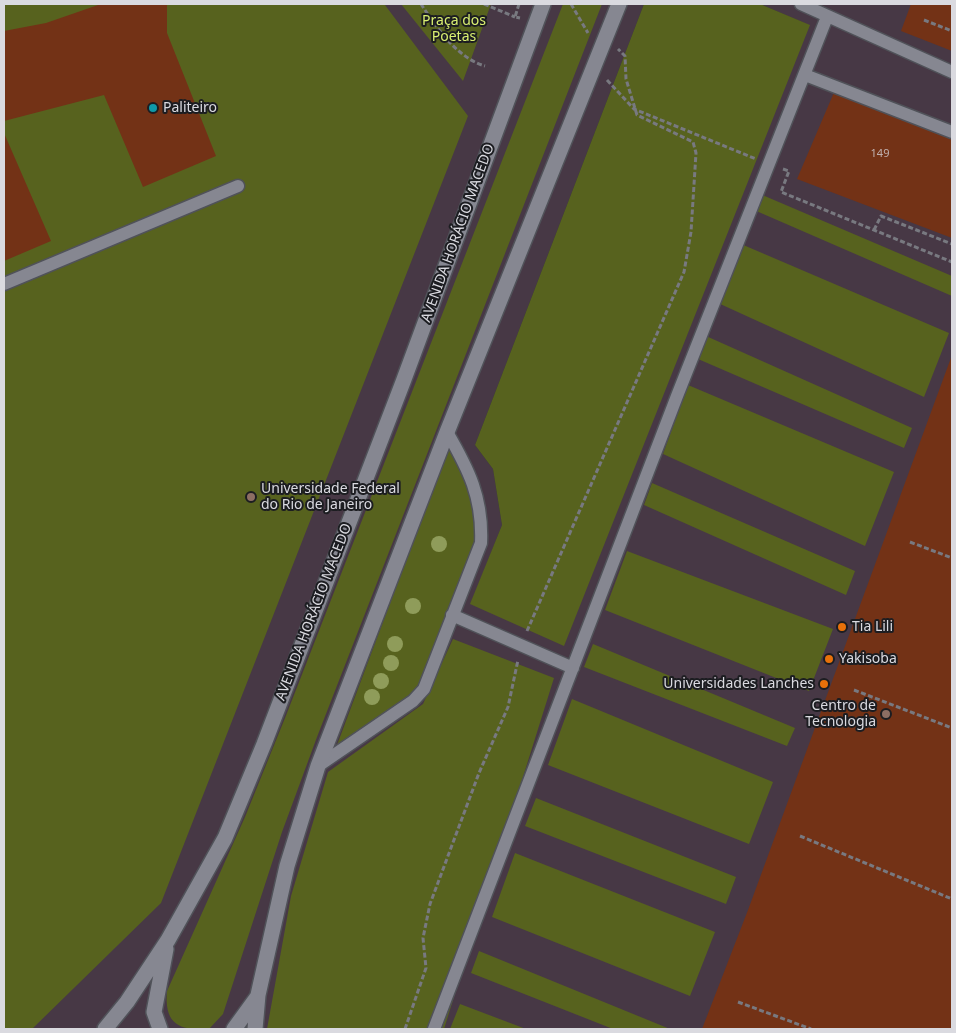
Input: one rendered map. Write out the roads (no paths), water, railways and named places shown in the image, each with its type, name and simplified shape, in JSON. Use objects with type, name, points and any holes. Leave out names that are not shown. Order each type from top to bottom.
[{"type":"street","name":"AVENIDA HORÁCIO MACEDO","points":[[105,1029],[128,1002],[168,940],[225,838],[264,744],[403,382],[543,4]]},
{"type":"street","points":[[255,1029],[258,995],[287,866],[318,766],[447,432],[619,4]]},
{"type":"street","points":[[160,1029],[154,1012],[168,940]]},
{"type":"street","points":[[234,1029],[258,995]]},
{"type":"lane","points":[[801,4],[952,72]]},
{"type":"lane","points":[[434,1029],[761,180],[827,17]]},
{"type":"lane","points":[[805,75],[952,132]]},
{"type":"lane","points":[[4,284],[238,186]]},
{"type":"lane","points":[[318,766],[419,695],[424,689],[481,543],[482,526],[469,468],[447,432]]},
{"type":"lane","points":[[452,615],[573,668]]},
{"type":"place","name":"Paliteiro","points":[[153,108]]},
{"type":"place","name":"Universidade Federal do Rio de Janeiro","points":[[251,497]]},
{"type":"place","name":"Tia Lili","points":[[842,627]]},
{"type":"place","name":"Yakisoba","points":[[829,659]]},
{"type":"place","name":"Universidades Lanches","points":[[824,684]]},
{"type":"place","name":"Centro de Tecnologia","points":[[886,714]]},
{"type":"park label","name":"Praça dos Poetas","points":[[454,30]]}]
